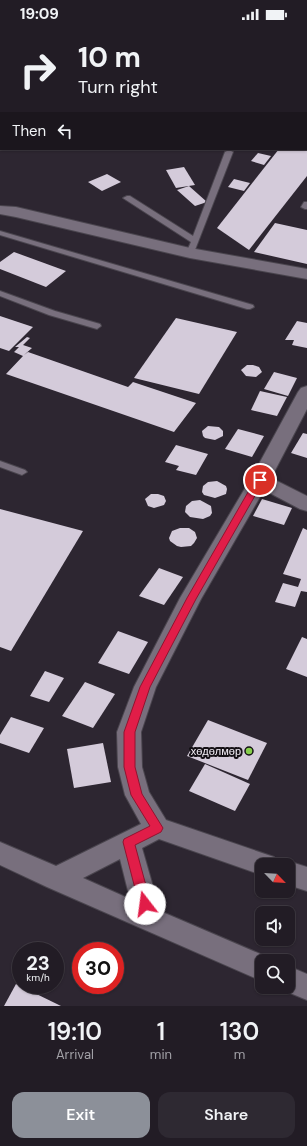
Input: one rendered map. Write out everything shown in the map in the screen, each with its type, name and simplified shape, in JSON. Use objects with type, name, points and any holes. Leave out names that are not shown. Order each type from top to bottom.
[{"type":"street","points":[[0,210],[193,247],[307,274]]},
{"type":"street","points":[[255,862],[157,828],[137,795],[130,767],[129,732],[145,687],[192,598],[260,480],[307,392]]},
{"type":"street","points":[[260,480],[307,504]]},
{"type":"street","points":[[56,879],[157,828]]},
{"type":"street","points":[[128,842],[149,919]]},
{"type":"street","points":[[0,853],[56,879],[255,965]]},
{"type":"street","points":[[295,875],[307,879]]},
{"type":"street","points":[[295,982],[307,987]]},
{"type":"lane","points":[[127,198],[193,247],[229,152]]},
{"type":"lane","points":[[0,233],[250,307]]},
{"type":"lane","points":[[0,292],[52,313],[96,326]]},
{"type":"lane","points":[[0,464],[22,472]]},
{"type":"building","points":[[278,150],[307,150],[307,176],[249,250],[217,228]]},
{"type":"building","points":[[258,153],[271,156],[264,165],[251,161]]},
{"type":"building","points":[[184,167],[195,185],[176,188],[166,170]]},
{"type":"building","points":[[107,174],[121,182],[102,191],[88,182]]},
{"type":"building","points":[[234,179],[250,183],[244,191],[228,187]]},
{"type":"building","points":[[189,186],[207,202],[195,206],[177,190]]},
{"type":"building","points":[[275,223],[307,230],[307,264],[254,252]]},
{"type":"building","points":[[14,252],[66,271],[46,287],[0,269],[0,262]]},
{"type":"building","points":[[0,316],[33,327],[9,351],[0,348]]},
{"type":"building","points":[[176,318],[237,332],[199,394],[134,378]]},
{"type":"building","points":[[297,321],[307,323],[307,348],[292,345],[294,340],[285,340]]},
{"type":"building","points":[[27,337],[30,338],[23,345],[32,348],[24,355],[28,352],[128,387],[133,382],[196,403],[174,432],[6,374],[23,356],[14,352],[19,347],[15,347]]},
{"type":"building","points":[[247,365],[259,367],[262,372],[256,377],[246,376],[241,370]]},
{"type":"building","points":[[274,372],[297,378],[288,396],[264,389]]},
{"type":"building","points":[[260,391],[287,397],[277,416],[251,410]]},
{"type":"building","points":[[208,426],[219,427],[223,431],[223,436],[215,440],[205,438],[202,431]]},
{"type":"building","points":[[238,429],[264,436],[252,457],[225,449]]},
{"type":"building","points":[[303,433],[307,434],[307,458],[291,453]]},
{"type":"building","points":[[176,445],[208,454],[196,475],[176,470],[179,466],[165,462]]},
{"type":"building","points":[[217,481],[226,486],[226,494],[215,498],[204,495],[202,492],[203,486],[208,482]]},
{"type":"building","points":[[151,494],[164,496],[166,501],[164,505],[154,508],[148,506],[145,499]]},
{"type":"building","points":[[262,499],[292,508],[284,525],[253,516]]},
{"type":"building","points":[[200,500],[211,506],[212,513],[210,516],[203,519],[190,517],[185,512],[186,506],[192,501]]},
{"type":"building","points":[[0,509],[83,531],[11,651],[0,647]]},
{"type":"building","points":[[180,528],[189,528],[195,532],[197,538],[191,546],[181,547],[170,541],[169,538],[172,531]]},
{"type":"building","points":[[303,528],[307,530],[307,592],[301,591],[295,607],[275,602],[283,583],[298,587],[301,579],[283,574]]},
{"type":"building","points":[[159,568],[183,577],[164,605],[139,596]]},
{"type":"building","points":[[118,631],[148,642],[129,674],[98,663]]},
{"type":"building","points":[[302,637],[307,639],[307,677],[286,669]]},
{"type":"building","points":[[45,671],[64,678],[49,702],[30,696]]},
{"type":"building","points":[[85,682],[115,694],[93,728],[62,716]]},
{"type":"building","points":[[11,717],[44,728],[29,753],[0,743],[0,735]]},
{"type":"building","points":[[208,720],[267,743],[248,780],[187,756]]},
{"type":"building","points":[[103,743],[111,782],[74,788],[67,749]]},
{"type":"building","points":[[205,764],[250,784],[235,811],[189,791]]},
{"type":"building","points":[[12,991],[12,994],[36,994],[61,1006],[4,1006]]},
{"type":"place","name":"хөдөлмөр","points":[[249,751]]},
{"type":"route","points":[[145,904],[128,842],[157,828],[137,795],[130,767],[129,732],[145,687],[192,598],[260,480]]}]
